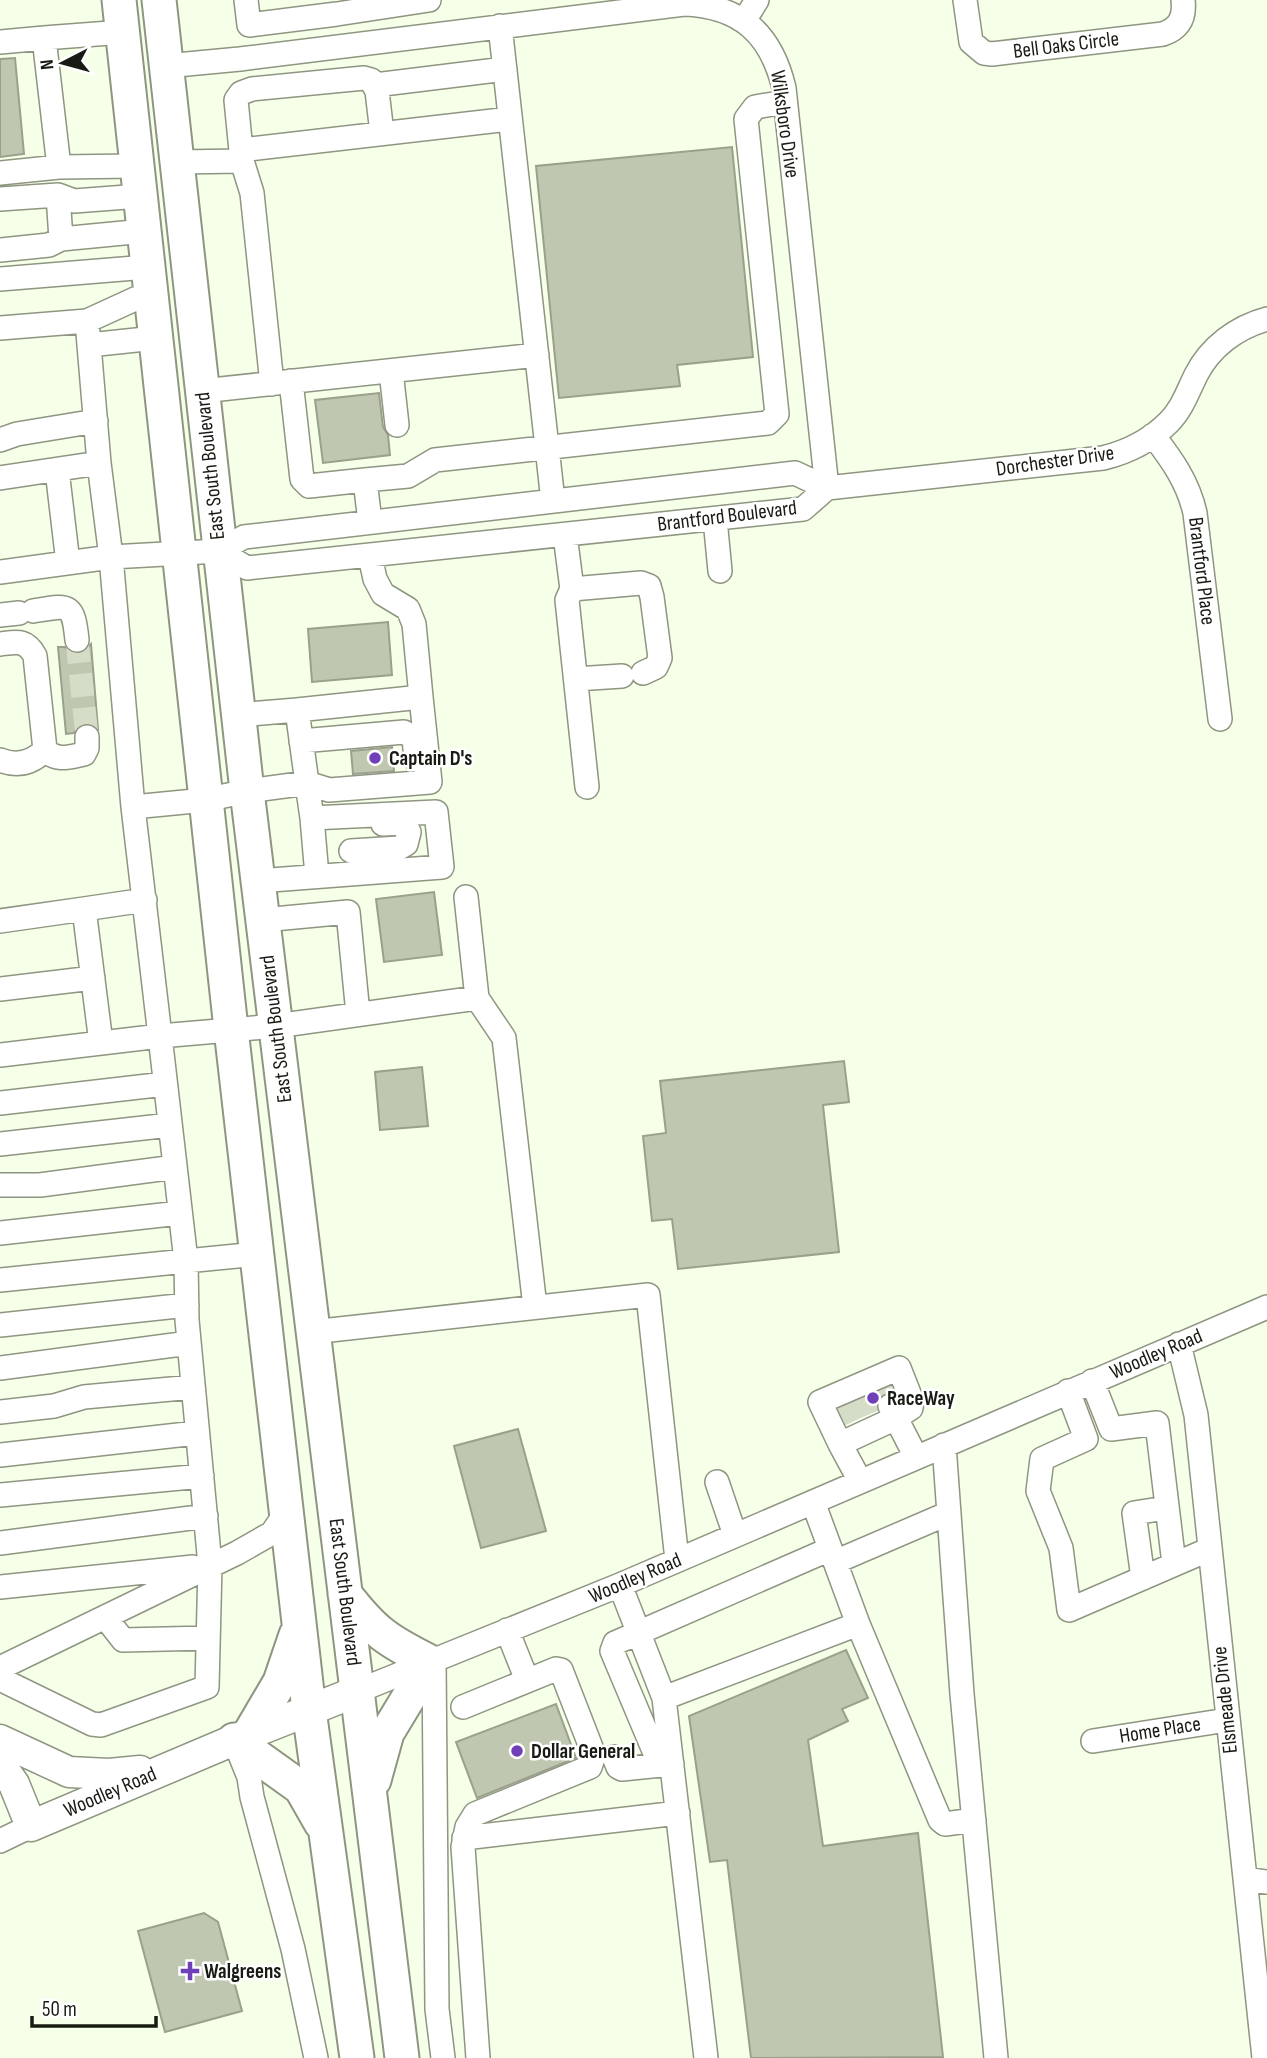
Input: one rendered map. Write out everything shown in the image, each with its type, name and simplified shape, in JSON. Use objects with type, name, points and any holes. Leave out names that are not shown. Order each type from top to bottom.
[{"type":"highway","name":"East South Boulevard","points":[[159,0],[238,715],[401,2058]]},
{"type":"highway","name":"East South Boulevard","points":[[121,16],[205,800],[286,1511],[309,1710],[357,2058]]},
{"type":"highway","points":[[345,1594],[366,1622],[390,1642],[432,1661],[387,1733],[370,1792]]},
{"type":"highway","points":[[299,1623],[280,1682],[242,1736],[301,1788],[327,1835]]},
{"type":"main road","points":[[138,181],[176,162]]},
{"type":"main road","name":"Woodley Road","points":[[31,1826],[242,1736],[358,1691]]},
{"type":"main road","points":[[0,1740],[69,1772],[109,1774],[165,1768]]},
{"type":"main road","points":[[0,1764],[14,1783],[31,1826]]},
{"type":"street","points":[[246,0],[249,25],[293,9],[429,0]]},
{"type":"street","points":[[438,0],[443,34]]},
{"type":"street","points":[[744,21],[757,0]]},
{"type":"street","name":"Bell Oaks Circle","points":[[965,0],[971,42],[977,49],[992,54],[1163,34],[1178,25],[1182,18],[1182,0]]},
{"type":"street","name":"Wilksboro Drive","points":[[166,66],[684,4],[721,9],[744,21],[761,36],[772,52],[778,65],[785,102],[827,488]]},
{"type":"street","points":[[336,7],[341,46]]},
{"type":"street","points":[[0,42],[44,38],[121,16]]},
{"type":"street","points":[[500,26],[553,501]]},
{"type":"street","points":[[44,38],[59,167]]},
{"type":"street","points":[[375,85],[505,69]]},
{"type":"street","points":[[382,133],[375,85],[371,80],[354,78],[252,89],[241,93],[236,100],[241,155],[252,193],[281,383],[302,479],[309,486],[408,476],[435,460],[768,423],[777,414],[746,118],[755,107],[785,102]]},
{"type":"street","points":[[176,162],[241,155],[382,133],[510,119]]},
{"type":"street","points":[[0,173],[59,167],[138,181]]},
{"type":"street","points":[[0,199],[58,195],[74,201],[138,181]]},
{"type":"street","points":[[58,195],[61,239]]},
{"type":"street","points":[[0,250],[49,245],[61,239],[144,231]]},
{"type":"street","points":[[0,279],[149,282]]},
{"type":"street","points":[[0,328],[87,321],[135,299],[149,282]]},
{"type":"street","name":"Dorchester Drive","points":[[827,488],[1103,458],[1135,448],[1170,421],[1210,354],[1235,333],[1267,319]]},
{"type":"street","points":[[0,1679],[92,1724],[101,1725],[207,1687],[210,1565],[192,1387],[186,1261],[133,807],[87,321]]},
{"type":"street","points":[[89,345],[155,338]]},
{"type":"street","points":[[202,391],[537,355]]},
{"type":"street","points":[[391,371],[397,425]]},
{"type":"street","points":[[0,440],[18,434],[96,421]]},
{"type":"street","name":"Brantford Place","points":[[1153,435],[1181,473],[1195,513],[1220,719]]},
{"type":"street","points":[[0,478],[99,463]]},
{"type":"street","points":[[57,470],[68,563]]},
{"type":"street","name":"Brantford Boulevard","points":[[0,572],[111,557],[219,551],[244,537],[795,474],[827,488],[803,509],[370,556],[247,568],[219,551]]},
{"type":"street","points":[[365,480],[370,522]]},
{"type":"street","points":[[715,519],[720,571]]},
{"type":"street","points":[[565,535],[572,589],[568,600],[587,787]]},
{"type":"street","points":[[133,807],[205,800],[247,790],[307,783],[329,790],[430,782],[414,624],[408,609],[383,594],[375,579],[370,556]]},
{"type":"street","points":[[572,589],[641,583],[649,586],[660,658],[656,667],[632,675],[576,679]]},
{"type":"street","points":[[17,613],[61,606],[69,609],[74,616],[77,640]]},
{"type":"street","points":[[0,644],[21,641],[29,646],[34,656],[45,750],[51,756],[60,758],[84,754],[87,737]]},
{"type":"street","points":[[238,715],[421,697]]},
{"type":"street","points":[[297,710],[307,783],[331,822]]},
{"type":"street","points":[[301,741],[404,732],[411,734],[414,738],[416,769],[391,785]]},
{"type":"street","points":[[0,760],[22,763],[37,758],[45,750]]},
{"type":"street","points":[[258,881],[316,865],[347,851],[442,867],[436,812],[331,822]]},
{"type":"street","points":[[331,822],[403,823],[409,832],[409,838],[401,859]]},
{"type":"street","points":[[316,865],[331,822]]},
{"type":"street","points":[[316,865],[401,859]]},
{"type":"street","points":[[466,897],[477,998],[504,1038],[535,1307]]},
{"type":"street","points":[[0,922],[145,901]]},
{"type":"street","points":[[84,909],[101,1044]]},
{"type":"street","points":[[263,920],[348,912],[358,1014]]},
{"type":"street","points":[[0,989],[93,978]]},
{"type":"street","points":[[0,1055],[160,1036],[276,1026],[477,998]]},
{"type":"street","points":[[0,1102],[166,1084]]},
{"type":"street","points":[[0,1144],[170,1125]]},
{"type":"street","points":[[0,1185],[40,1185],[175,1167]]},
{"type":"street","points":[[0,1233],[180,1213]]},
{"type":"street","points":[[0,1280],[257,1254]]},
{"type":"street","points":[[312,1332],[648,1295],[677,1560]]},
{"type":"street","points":[[0,1325],[187,1305]]},
{"type":"street","name":"Woodley Road","points":[[358,1691],[620,1585],[1267,1307]]},
{"type":"street","points":[[0,1368],[189,1343]]},
{"type":"street","name":"Elsmeade Drive","points":[[1179,1344],[1196,1415],[1227,1720],[1256,1880],[1264,2058]]},
{"type":"street","points":[[1092,1381],[1111,1429],[1157,1423],[1172,1555]]},
{"type":"street","points":[[0,1412],[54,1406],[84,1397],[192,1387]]},
{"type":"street","points":[[1068,1391],[1086,1439],[1042,1459],[1038,1491],[1061,1548],[1069,1611],[1143,1578],[1172,1555],[1209,1541]]},
{"type":"street","points":[[860,1481],[864,1409],[916,1457]]},
{"type":"street","points":[[0,1455],[196,1433]]},
{"type":"street","points":[[944,1445],[996,2058]]},
{"type":"street","points":[[0,1495],[202,1476]]},
{"type":"street","points":[[717,1482],[735,1535]]},
{"type":"street","points":[[813,1502],[858,1624],[940,1820],[946,1824],[974,1820]]},
{"type":"street","points":[[1143,1578],[1134,1513],[1166,1508]]},
{"type":"street","points":[[0,1668],[272,1533],[286,1511]]},
{"type":"street","points":[[706,2058],[678,1813],[666,1765],[612,1651],[615,1643],[833,1555],[949,1513]]},
{"type":"street","points":[[0,1543],[206,1516]]},
{"type":"street","points":[[0,1587],[210,1565]]},
{"type":"street","points":[[620,1585],[664,1698],[666,1765]]},
{"type":"street","points":[[105,1617],[124,1640],[208,1638]]},
{"type":"street","points":[[664,1698],[858,1624]]},
{"type":"street","points":[[508,1630],[527,1680]]},
{"type":"street","points":[[432,1661],[436,1996],[443,2058]]},
{"type":"street","points":[[463,1707],[556,1669],[561,1670],[594,1755],[590,1766],[475,1814],[467,1827],[463,1847],[478,2058]]},
{"type":"street","name":"Home Place","points":[[1093,1741],[1227,1720]]},
{"type":"street","points":[[242,1736],[252,1797],[293,1949],[316,2058]]},
{"type":"street","points":[[614,1757],[618,1767],[622,1769],[666,1765]]},
{"type":"street","points":[[464,1838],[678,1813]]},
{"type":"street","name":"Woodley Road","points":[[0,1842],[31,1826]]},
{"type":"building","points":[[15,58],[24,154],[0,157],[0,59]]},
{"type":"building","points":[[732,147],[753,357],[677,365],[680,386],[559,398],[536,166]]},
{"type":"building","points":[[379,393],[390,455],[323,463],[315,400]]},
{"type":"building","points":[[388,622],[392,675],[312,682],[308,629]]},
{"type":"building","points":[[91,644],[98,729],[86,723],[79,725],[74,733],[66,734],[58,647],[65,647],[71,653],[78,654]]},
{"type":"building","points":[[392,747],[394,771],[353,774],[351,751]]},
{"type":"building","points":[[434,892],[442,955],[384,962],[376,899]]},
{"type":"building","points":[[844,1061],[849,1102],[823,1105],[839,1252],[678,1269],[672,1219],[652,1221],[643,1136],[666,1133],[660,1081]]},
{"type":"building","points":[[422,1067],[428,1126],[380,1130],[375,1072]]},
{"type":"building","points":[[518,1429],[546,1531],[481,1548],[454,1446]]},
{"type":"building","points":[[846,1650],[868,1698],[842,1709],[848,1721],[808,1740],[823,1846],[918,1833],[943,2057],[751,2058],[727,1860],[710,1862],[689,1716]]},
{"type":"building","name":"Dollar General","points":[[556,1704],[576,1758],[477,1798],[456,1742]]},
{"type":"building","name":"Walgreens","points":[[204,1913],[218,1922],[242,2011],[165,2032],[138,1931]]},
{"type":"tunnel","points":[[77,640],[87,737]]},
{"type":"tunnel","points":[[882,1389],[890,1406]]},
{"type":"tunnel","points":[[863,1397],[870,1414]]},
{"type":"tunnel","points":[[842,1406],[850,1423]]},
{"type":"place","name":"Captain D's","points":[[375,758]]},
{"type":"place","name":"RaceWay","points":[[873,1398]]},
{"type":"place","name":"Dollar General","points":[[517,1751]]},
{"type":"place","name":"Walgreens","points":[[190,1971]]}]
